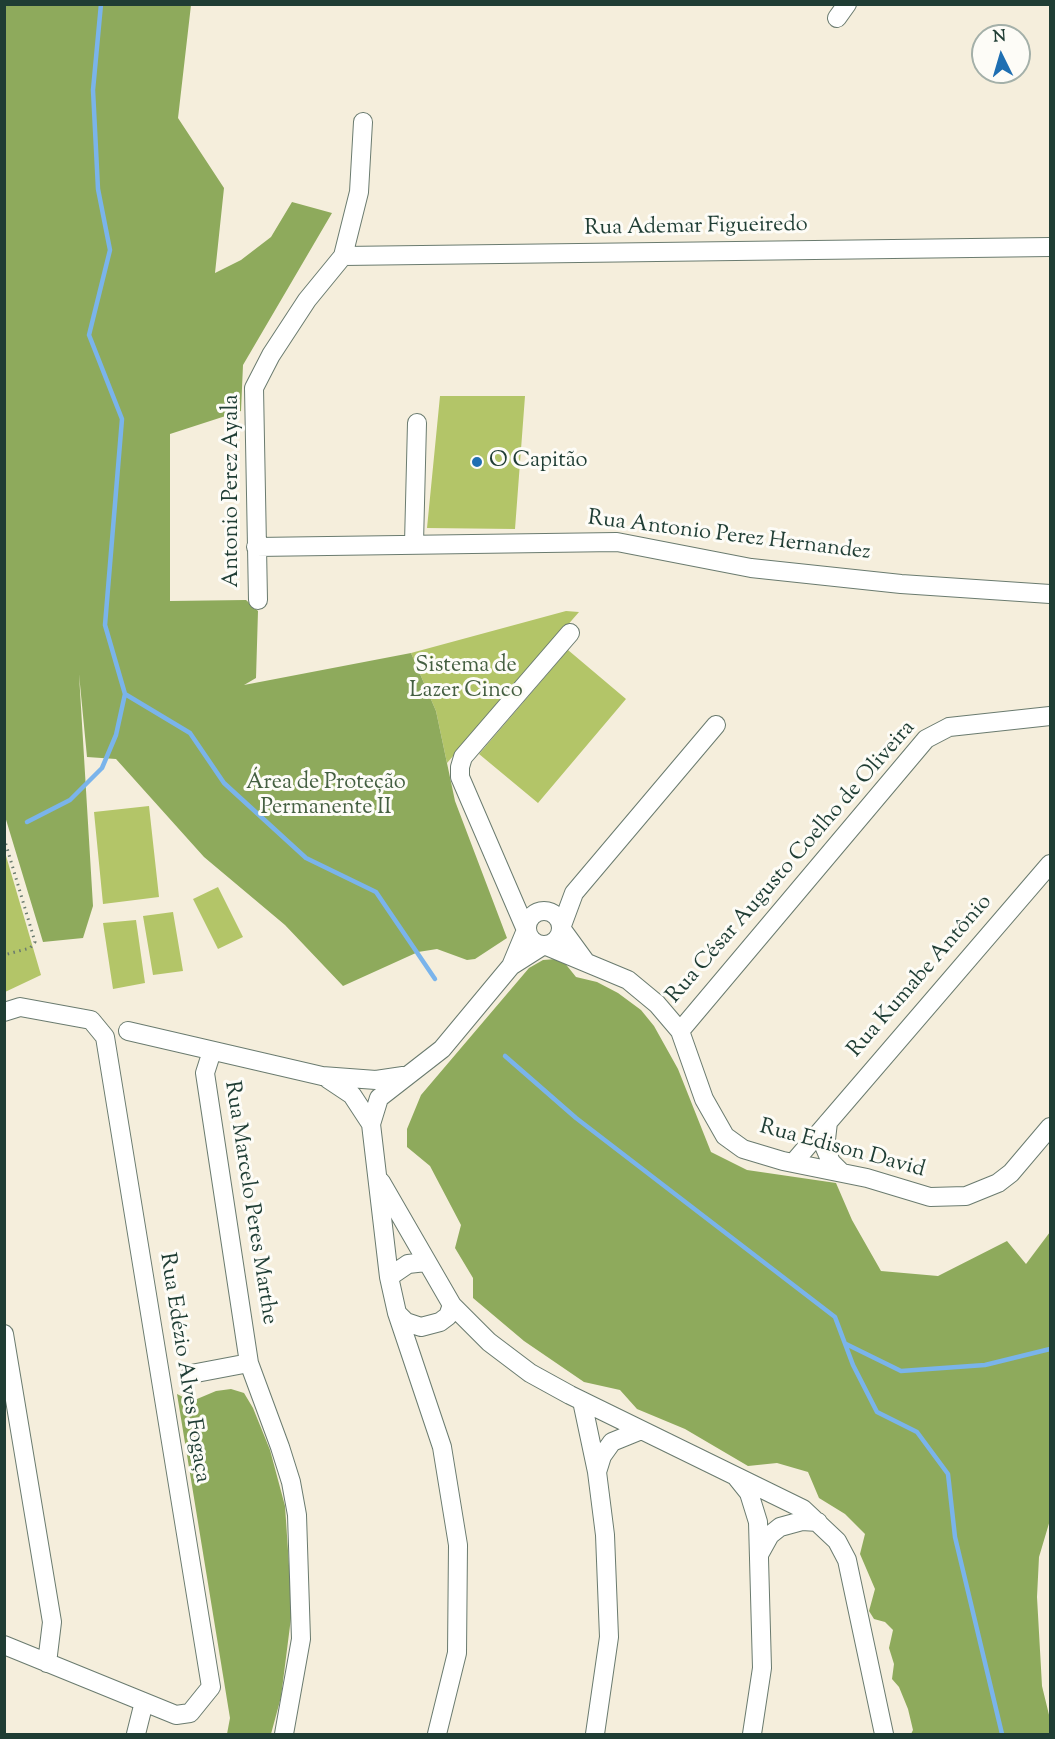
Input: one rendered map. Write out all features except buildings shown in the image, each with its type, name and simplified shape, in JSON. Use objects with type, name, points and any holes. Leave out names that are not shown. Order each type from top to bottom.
[{"type":"street","name":"Antonio Perez Ayala","points":[[258,600],[254,388],[271,355],[307,300],[343,256],[359,192],[363,122]]},
{"type":"street","name":"Rua Ademar Figueiredo","points":[[343,256],[1050,247]]},
{"type":"street","points":[[414,543],[417,423]]},
{"type":"street","name":"Rua Antonio Perez Hernandez","points":[[256,547],[414,543],[617,542],[751,568],[901,584],[1050,594]]},
{"type":"street","points":[[544,945],[531,940],[526,930],[510,888],[489,848],[460,777],[460,767],[463,757],[570,633]]},
{"type":"street","name":"Rua César Augusto Coelho de Oliveira","points":[[680,1031],[926,739],[949,727],[1050,716]]},
{"type":"street","points":[[511,966],[556,940],[574,893],[716,725]]},
{"type":"street","name":"Rua Kumabe Antônio","points":[[793,1163],[1050,864]]},
{"type":"street","points":[[510,888],[542,910],[556,916],[561,928],[585,961]]},
{"type":"street","points":[[379,1098],[442,1049],[511,966],[532,915],[574,893]]},
{"type":"street","name":"Rua Edison David","points":[[544,945],[628,980],[657,1004],[680,1031],[704,1099],[725,1136],[743,1149],[793,1163],[841,1172],[930,1197],[966,1196],[998,1183],[1011,1173],[1050,1126]]},
{"type":"street","name":"Rua Edézio Alves Fogaça","points":[[4,1012],[21,1007],[91,1020],[105,1037],[211,1687],[190,1713],[176,1715],[144,1702]]},
{"type":"street","points":[[128,1031],[322,1076],[371,1080],[395,1078],[410,1073]]},
{"type":"street","name":"Rua Marcelo Peres Marthe","points":[[212,1051],[205,1073],[249,1363],[280,1447],[291,1482],[297,1515],[301,1639],[290,1733]]},
{"type":"street","points":[[322,1076],[339,1084],[352,1095],[371,1124],[380,1180],[389,1277],[397,1313],[442,1447],[458,1545],[457,1653],[437,1734]]},
{"type":"street","points":[[371,1080],[380,1086],[371,1124]]},
{"type":"street","points":[[828,1122],[825,1148],[831,1162],[841,1172]]},
{"type":"street","points":[[380,1180],[452,1305],[481,1335],[530,1373],[639,1431],[803,1509],[837,1541],[847,1560],[884,1734]]},
{"type":"street","points":[[389,1277],[408,1264],[426,1262]]},
{"type":"street","points":[[397,1313],[406,1322],[421,1327],[441,1322],[448,1316],[452,1305]]},
{"type":"street","points":[[4,1334],[52,1622],[47,1662]]},
{"type":"street","points":[[191,1374],[249,1363]]},
{"type":"street","points":[[582,1401],[597,1472],[605,1535],[609,1637],[595,1734]]},
{"type":"street","points":[[597,1472],[602,1456],[612,1442],[639,1431]]},
{"type":"street","points":[[737,1478],[749,1493],[758,1522],[762,1668],[752,1734]]},
{"type":"street","points":[[759,1555],[770,1535],[780,1527],[802,1521],[818,1522]]},
{"type":"street","points":[[4,1645],[144,1702],[136,1734]]},
{"type":"path","points":[[4,838],[35,942],[30,948],[4,955]]},
{"type":"green space","name":"Área de Proteção Permanente II","points":[[4,5],[191,5],[178,118],[224,188],[215,273],[241,260],[271,237],[292,202],[332,213],[243,365],[241,411],[170,434],[170,601],[246,600],[258,611],[256,678],[244,685],[411,653],[436,711],[455,801],[507,938],[475,959],[467,960],[437,949],[418,952],[343,986],[285,925],[204,857],[116,759],[87,757],[79,674],[93,906],[83,938],[43,942],[4,813]]},
{"type":"green space","name":"O Capitão","points":[[440,396],[525,396],[515,529],[427,528]]},
{"type":"green space","name":"Sistema de Lazer Cinco","points":[[566,611],[579,612],[447,763],[436,711],[411,653]]},
{"type":"green space","points":[[568,650],[626,699],[538,803],[479,754]]},
{"type":"green space","points":[[149,806],[159,897],[103,904],[94,812]]},
{"type":"green space","points":[[4,849],[41,975],[5,992],[4,992]]},
{"type":"green space","points":[[218,887],[243,937],[218,949],[193,899]]},
{"type":"green space","points":[[173,912],[183,971],[153,975],[143,916]]},
{"type":"green space","points":[[136,920],[145,983],[113,989],[103,923]]},
{"type":"green space","points":[[556,959],[564,962],[576,977],[597,982],[618,993],[641,1010],[654,1026],[678,1069],[711,1152],[747,1170],[836,1183],[852,1220],[881,1271],[938,1276],[1007,1241],[1026,1264],[1050,1232],[1050,1520],[1039,1557],[1037,1597],[1042,1686],[1050,1719],[1050,1734],[911,1734],[913,1730],[908,1709],[899,1687],[892,1679],[894,1664],[889,1648],[893,1630],[885,1622],[874,1619],[869,1611],[875,1589],[860,1554],[865,1534],[845,1514],[819,1498],[808,1472],[777,1463],[748,1466],[685,1429],[637,1409],[620,1390],[584,1382],[524,1341],[473,1298],[473,1278],[455,1248],[461,1225],[430,1166],[407,1147],[407,1129],[421,1095],[529,968],[543,960]]},
{"type":"green space","points":[[231,1389],[244,1393],[253,1408],[270,1450],[285,1506],[292,1610],[281,1697],[271,1734],[227,1734],[230,1718],[177,1394],[187,1399],[197,1399],[216,1391]]},
{"type":"waterway","points":[[101,4],[93,90],[98,189],[110,250],[89,335],[122,419],[105,625],[125,694],[190,733],[224,783],[306,858],[376,892],[435,979]]},
{"type":"waterway","points":[[27,822],[70,800],[102,768],[116,735],[125,694]]},
{"type":"waterway","points":[[505,1056],[576,1118],[835,1317],[853,1365],[877,1412],[917,1432],[948,1474],[955,1537],[1002,1734]]},
{"type":"waterway","points":[[846,1344],[901,1371],[985,1365],[1050,1349]]},
{"type":"place","name":"O Capitão","points":[[477,462]]}]
